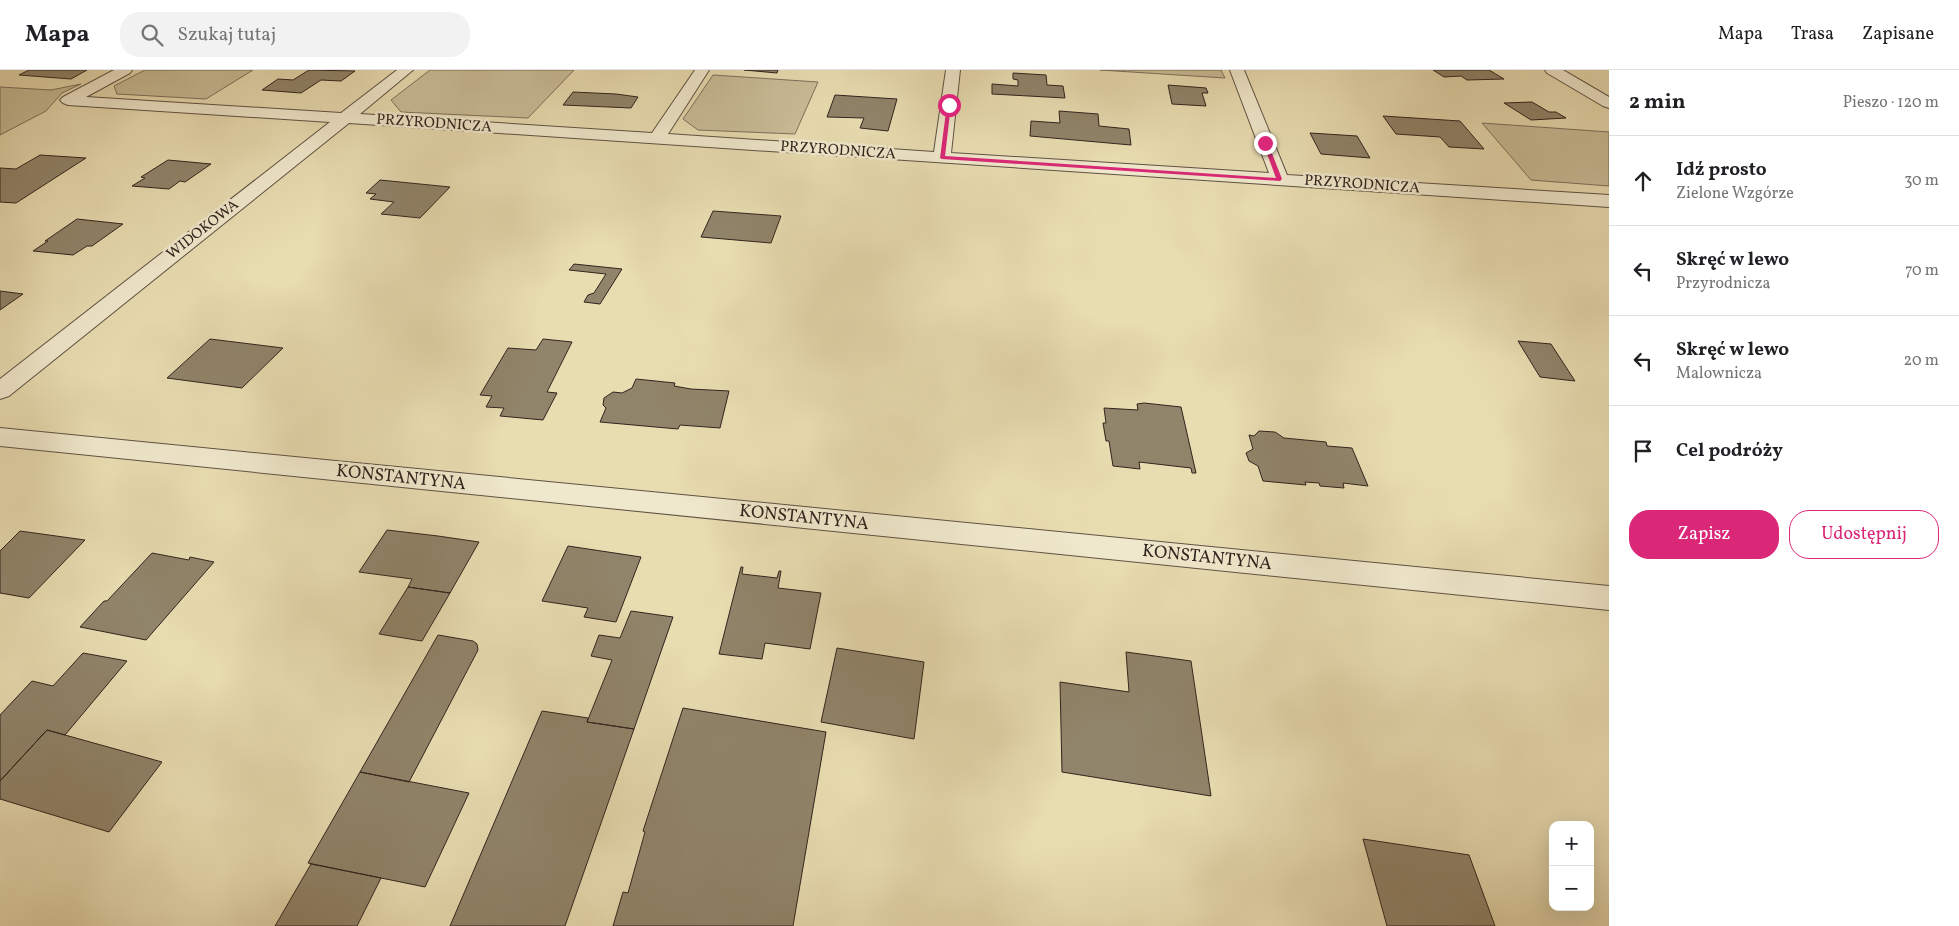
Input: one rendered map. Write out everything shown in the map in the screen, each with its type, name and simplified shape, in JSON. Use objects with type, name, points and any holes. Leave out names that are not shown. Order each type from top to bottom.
[{"type":"street","name":"PRZYRODNICZA","points":[[125,70],[68,100],[1609,202]]},
{"type":"street","name":"WIDOKOWA","points":[[0,391],[406,70]]},
{"type":"street","points":[[657,139],[702,70]]},
{"type":"street","points":[[942,158],[953,70]]},
{"type":"street","points":[[1237,70],[1280,179]]},
{"type":"street","points":[[1552,70],[1609,103]]},
{"type":"street","name":"KONSTANTYNA","points":[[0,437],[1609,598]]},
{"type":"shaded area","points":[[145,70],[253,70],[206,99],[117,94],[114,86]]},
{"type":"shaded area","points":[[430,70],[574,70],[528,118],[401,112],[391,100]]},
{"type":"shaded area","points":[[1100,70],[1221,70],[1225,78]]},
{"type":"shaded area","points":[[713,75],[818,82],[795,134],[698,130],[683,119]]},
{"type":"shaded area","points":[[81,84],[62,93],[46,111],[0,135],[0,87],[51,90]]},
{"type":"shaded area","points":[[1482,123],[1609,132],[1609,186],[1531,180]]},
{"type":"building","points":[[29,70],[87,70],[71,79],[19,75]]},
{"type":"building","points":[[309,70],[355,71],[341,81],[321,80],[301,93],[262,90],[278,79],[293,80]]},
{"type":"building","points":[[744,70],[778,70],[777,73]]},
{"type":"building","points":[[1433,70],[1489,70],[1504,79],[1467,80],[1461,76],[1444,77]]},
{"type":"building","points":[[1013,73],[1046,75],[1047,85],[1063,86],[1065,98],[992,94],[992,84],[1018,86],[1018,80],[1013,79]]},
{"type":"building","points":[[1168,85],[1206,88],[1208,93],[1202,93],[1206,106],[1172,104]]},
{"type":"building","points":[[573,92],[638,97],[631,108],[563,105]]},
{"type":"building","points":[[835,95],[897,99],[888,131],[860,128],[864,118],[827,117]]},
{"type":"building","points":[[1532,102],[1549,112],[1556,112],[1566,118],[1531,120],[1504,103]]},
{"type":"building","points":[[1059,111],[1098,114],[1099,126],[1129,129],[1131,145],[1030,136],[1031,121],[1060,123]]},
{"type":"building","points":[[1383,116],[1460,121],[1484,149],[1449,147],[1440,137],[1396,134]]},
{"type":"building","points":[[1310,133],[1357,136],[1370,158],[1321,154]]},
{"type":"building","points":[[40,155],[86,158],[16,203],[0,202],[0,168],[16,169]]},
{"type":"building","points":[[168,160],[211,164],[185,182],[180,181],[169,189],[132,186],[145,178],[141,177]]},
{"type":"building","points":[[380,180],[450,187],[420,218],[381,214],[394,202],[370,199],[376,194],[366,193]]},
{"type":"building","points":[[713,211],[781,216],[771,243],[701,237]]},
{"type":"building","points":[[77,219],[123,224],[92,246],[87,246],[73,255],[33,251],[48,241],[45,241]]},
{"type":"building","points":[[574,264],[622,269],[600,304],[584,302],[588,295],[594,293],[606,274],[569,270]]},
{"type":"building","points":[[0,291],[23,294],[0,310]]},
{"type":"building","points":[[210,339],[283,348],[242,388],[167,378]]},
{"type":"building","points":[[543,339],[572,342],[547,392],[557,393],[543,420],[500,416],[504,408],[486,407],[492,396],[480,395],[508,348],[536,350]]},
{"type":"building","points":[[1518,341],[1551,344],[1575,381],[1540,377]]},
{"type":"building","points":[[636,379],[675,383],[674,386],[691,389],[729,391],[720,428],[680,425],[678,429],[600,422],[606,408],[603,405],[604,398],[613,392],[622,393],[632,388]]},
{"type":"building","points":[[1137,404],[1181,407],[1196,473],[1192,473],[1191,468],[1139,462],[1140,469],[1113,466],[1109,441],[1106,441],[1103,423],[1106,423],[1104,408],[1138,410]]},
{"type":"building","points":[[1259,431],[1275,432],[1284,438],[1326,442],[1327,446],[1352,448],[1368,486],[1343,483],[1344,488],[1320,486],[1319,483],[1305,482],[1306,485],[1263,481],[1258,466],[1249,461],[1246,453],[1253,449],[1249,435],[1254,436]]},
{"type":"building","points":[[387,530],[479,542],[450,593],[408,587],[412,579],[359,572]]},
{"type":"building","points":[[20,531],[85,540],[29,598],[0,593],[0,551]]},
{"type":"building","points":[[568,546],[641,557],[616,622],[584,617],[588,608],[542,601]]},
{"type":"building","points":[[152,553],[189,560],[190,557],[214,562],[146,640],[80,627],[104,601],[107,601]]},
{"type":"building","points":[[741,567],[743,567],[742,574],[777,578],[779,571],[781,571],[778,588],[821,593],[810,649],[765,643],[762,659],[719,654]]},
{"type":"building","points":[[408,587],[450,593],[422,641],[379,634]]},
{"type":"building","points":[[631,611],[673,617],[634,729],[587,722],[612,660],[591,656],[599,635],[620,638]]},
{"type":"building","points":[[438,635],[473,641],[477,644],[478,650],[409,782],[360,772]]},
{"type":"building","points":[[837,648],[924,662],[914,739],[821,722]]},
{"type":"building","points":[[1126,652],[1191,661],[1211,796],[1062,772],[1060,682],[1129,692]]},
{"type":"building","points":[[83,653],[127,661],[65,735],[47,730],[0,781],[0,715],[32,681],[53,686]]},
{"type":"building","points":[[683,708],[826,732],[793,926],[613,926],[623,892],[628,893],[645,832],[643,831]]},
{"type":"building","points":[[542,711],[588,718],[587,722],[634,729],[565,926],[450,926]]},
{"type":"building","points":[[47,730],[162,762],[109,832],[0,799],[0,781]]},
{"type":"building","points":[[360,772],[469,793],[425,887],[308,863]]},
{"type":"building","points":[[1363,839],[1469,855],[1495,926],[1387,926]]},
{"type":"building","points":[[311,864],[381,878],[357,926],[275,926]]},
{"type":"route","points":[[949,105],[942,158],[1280,179],[1265,143]]}]
